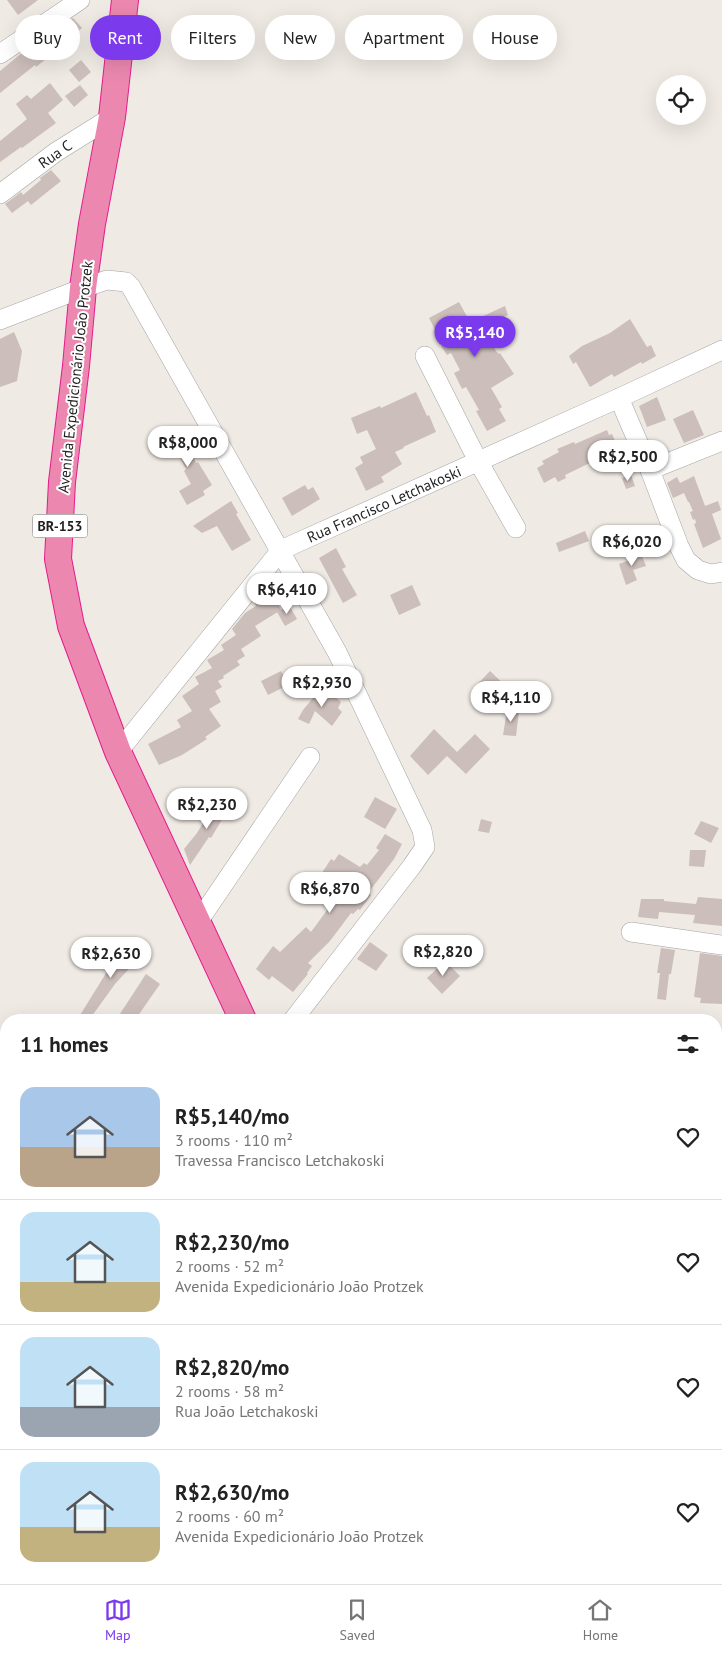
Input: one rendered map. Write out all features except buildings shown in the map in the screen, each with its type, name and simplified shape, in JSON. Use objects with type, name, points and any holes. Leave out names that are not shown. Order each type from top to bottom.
[{"type":"highway","name":"Avenida Expedicionário João Protzek","points":[[125,0],[112,117],[92,224],[83,288],[62,482],[58,559],[71,626],[118,752],[240,1014]]},
{"type":"street","points":[[0,54],[80,0]]},
{"type":"street","name":"Rua C","points":[[0,194],[56,152],[112,117]]},
{"type":"street","points":[[0,320],[107,280],[126,282],[131,287],[281,550],[341,661],[422,830],[425,847],[297,1014]]},
{"type":"street","name":"Rua Francisco Letchakoski","points":[[118,752],[281,550],[722,350]]},
{"type":"street","points":[[425,356],[478,462],[516,528]]},
{"type":"street","points":[[619,398],[686,560],[698,570],[710,574],[722,572]]},
{"type":"street","points":[[650,470],[722,441]]},
{"type":"street","points":[[198,922],[310,757]]},
{"type":"street","points":[[631,932],[722,945]]}]
